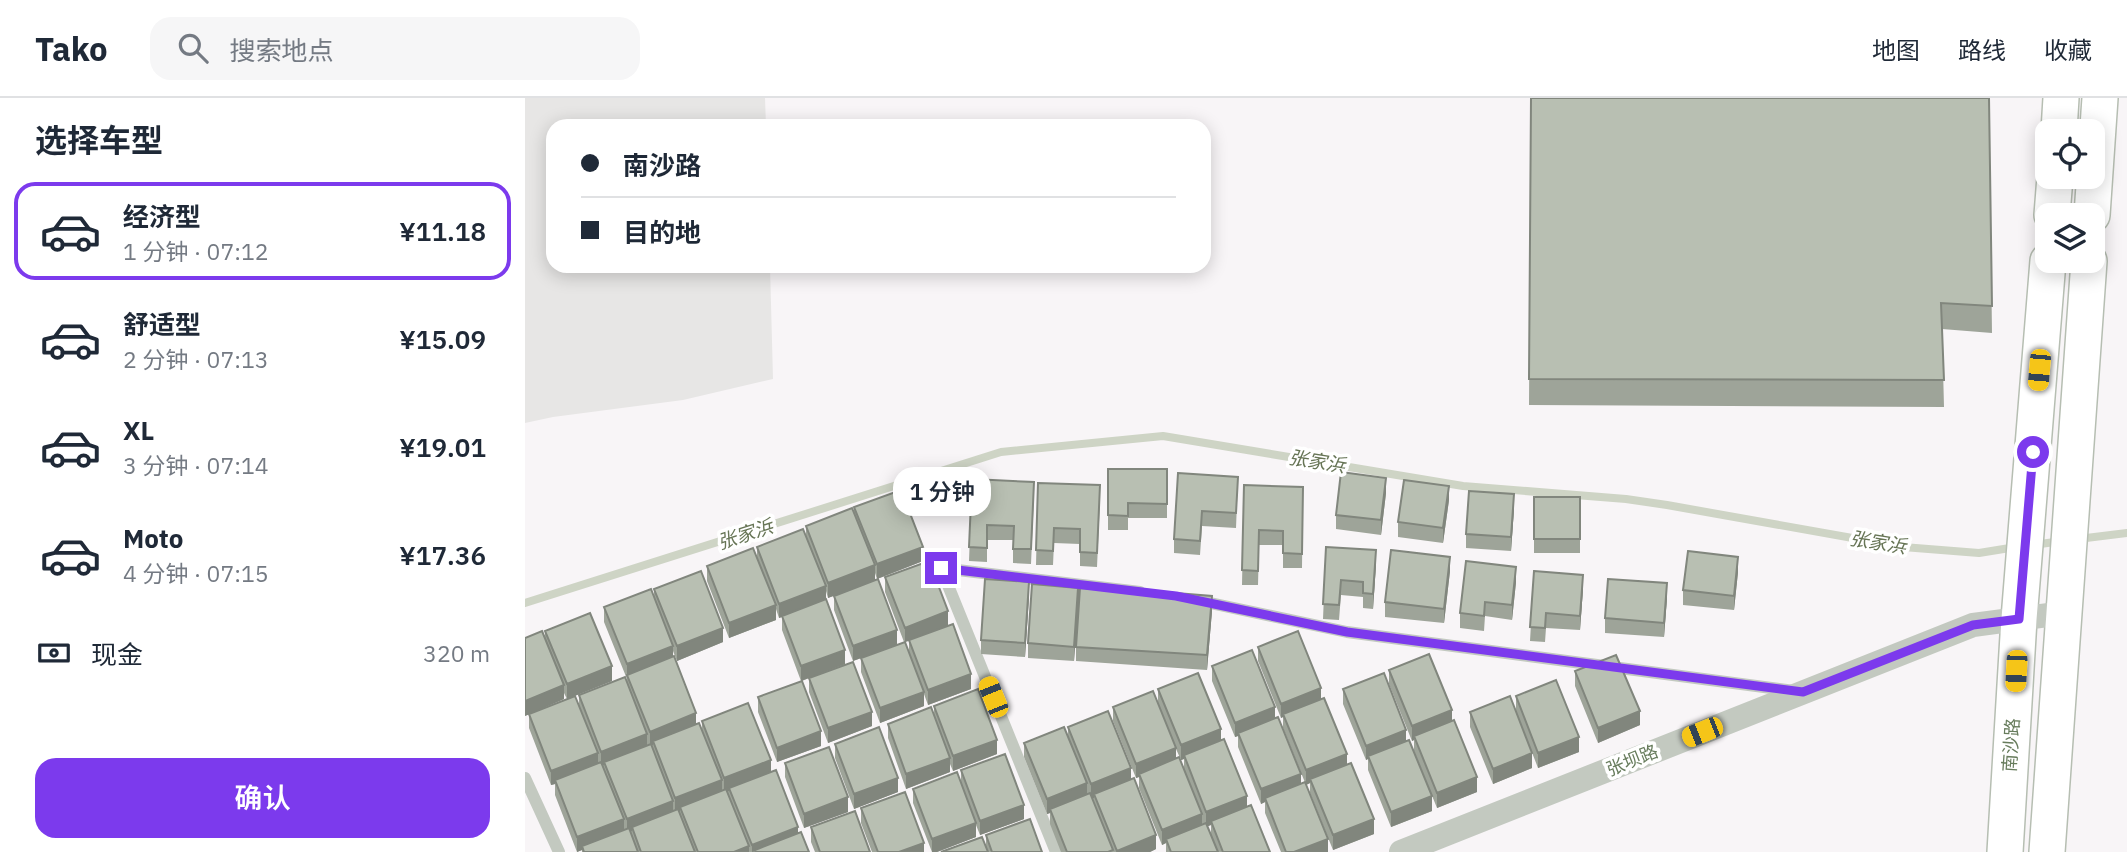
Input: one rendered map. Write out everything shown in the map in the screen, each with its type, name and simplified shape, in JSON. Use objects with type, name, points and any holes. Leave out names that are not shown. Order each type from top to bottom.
[{"type":"main road","points":[[2060,119],[2061,98]]},
{"type":"main road","points":[[2093,203],[2101,98]]},
{"type":"main road","name":"南沙路","points":[[2005,852],[2019,619],[2047,273]]},
{"type":"main road","points":[[2047,852],[2088,273]]},
{"type":"street","name":"张坝路","points":[[1401,852],[1973,625],[2064,614]]},
{"type":"lane","points":[[1056,852],[941,568],[1152,593]]},
{"type":"lane","points":[[1188,598],[1347,632],[1803,692]]},
{"type":"lane","points":[[525,778],[559,852]]},
{"type":"shaded area","points":[[525,98],[765,98],[766,119],[546,119],[546,273],[770,273],[773,379],[683,400],[525,423]]},
{"type":"building","points":[[1531,98],[1989,98],[1992,306],[1941,303],[1944,380],[1529,379]]},
{"type":"building","points":[[1108,469],[1167,469],[1167,504],[1128,503],[1128,516],[1108,515]]},
{"type":"building","points":[[1341,472],[1386,478],[1381,520],[1336,515]]},
{"type":"building","points":[[1178,473],[1238,477],[1236,513],[1202,511],[1200,541],[1174,539]]},
{"type":"building","points":[[972,479],[1034,482],[1031,549],[1013,549],[1014,526],[987,525],[987,548],[969,547]]},
{"type":"building","points":[[1404,480],[1449,486],[1443,528],[1398,522]]},
{"type":"building","points":[[1038,483],[1100,485],[1097,553],[1080,552],[1080,529],[1054,528],[1053,551],[1036,550]]},
{"type":"building","points":[[1244,485],[1303,487],[1302,554],[1283,553],[1283,531],[1259,530],[1258,571],[1242,570]]},
{"type":"building","points":[[901,490],[923,547],[877,564],[854,507]]},
{"type":"building","points":[[1469,491],[1514,494],[1511,537],[1466,534]]},
{"type":"building","points":[[1534,497],[1580,497],[1580,539],[1534,539]]},
{"type":"building","points":[[852,508],[875,565],[828,583],[806,526]]},
{"type":"building","points":[[803,529],[826,586],[779,604],[757,547]]},
{"type":"building","points":[[1326,547],[1376,550],[1373,594],[1363,593],[1363,582],[1341,580],[1339,605],[1323,604]]},
{"type":"building","points":[[753,548],[776,605],[729,623],[707,566]]},
{"type":"building","points":[[1391,550],[1450,557],[1444,609],[1385,602]]},
{"type":"building","points":[[1688,551],[1738,557],[1734,596],[1683,590]]},
{"type":"building","points":[[929,561],[948,611],[905,628],[885,577]]},
{"type":"building","points":[[1466,561],[1516,567],[1512,605],[1485,602],[1484,616],[1460,613]]},
{"type":"building","points":[[701,571],[723,628],[677,646],[654,589]]},
{"type":"building","points":[[1534,571],[1583,575],[1580,616],[1546,613],[1545,628],[1530,627]]},
{"type":"building","points":[[878,579],[897,630],[853,646],[834,596]]},
{"type":"building","points":[[985,579],[1029,582],[1025,643],[981,640]]},
{"type":"building","points":[[1608,579],[1667,583],[1664,623],[1605,618]]},
{"type":"building","points":[[1032,584],[1078,588],[1074,647],[1028,643]]},
{"type":"building","points":[[1080,588],[1212,596],[1207,655],[1076,647]]},
{"type":"building","points":[[651,589],[673,646],[627,664],[604,607]]},
{"type":"building","points":[[826,599],[845,650],[801,666],[782,616]]},
{"type":"building","points":[[590,613],[612,666],[567,684],[545,631]]},
{"type":"building","points":[[953,624],[971,674],[928,690],[909,640]]},
{"type":"building","points":[[542,631],[564,685],[525,701],[525,638]]},
{"type":"building","points":[[1298,631],[1321,688],[1281,704],[1258,647]]},
{"type":"building","points":[[905,642],[924,692],[880,708],[861,658]]},
{"type":"building","points":[[1252,650],[1275,707],[1235,723],[1212,666]]},
{"type":"building","points":[[1429,654],[1452,710],[1412,726],[1389,670]]},
{"type":"building","points":[[1616,655],[1640,711],[1598,728],[1575,671]]},
{"type":"building","points":[[674,656],[696,713],[650,732],[627,675]]},
{"type":"building","points":[[853,662],[872,712],[828,728],[809,678]]},
{"type":"building","points":[[1198,673],[1221,729],[1181,745],[1158,689]]},
{"type":"building","points":[[1384,673],[1406,730],[1366,746],[1343,689]]},
{"type":"building","points":[[625,677],[647,734],[601,752],[579,695]]},
{"type":"building","points":[[1556,680],[1579,737],[1538,753],[1516,696]]},
{"type":"building","points":[[802,681],[821,731],[777,748],[758,697]]},
{"type":"building","points":[[978,689],[997,740],[953,756],[934,706]]},
{"type":"building","points":[[1153,691],[1176,748],[1136,764],[1113,707]]},
{"type":"building","points":[[575,696],[598,753],[551,771],[529,714]]},
{"type":"building","points":[[1510,696],[1532,753],[1493,769],[1470,712]]},
{"type":"building","points":[[1324,698],[1347,754],[1306,770],[1283,714]]},
{"type":"building","points":[[748,703],[771,760],[724,778],[702,721]]},
{"type":"building","points":[[931,707],[950,758],[906,774],[888,724]]},
{"type":"building","points":[[1108,711],[1131,768],[1091,784],[1068,727]]},
{"type":"building","points":[[1278,717],[1301,774],[1261,789],[1238,733]]},
{"type":"building","points":[[1454,720],[1477,777],[1437,793],[1414,736]]},
{"type":"building","points":[[699,723],[722,780],[675,798],[653,741]]},
{"type":"building","points":[[879,727],[898,778],[854,794],[835,744]]},
{"type":"building","points":[[1064,727],[1087,783],[1047,799],[1024,743]]},
{"type":"building","points":[[1224,739],[1247,796],[1206,812],[1184,755]]},
{"type":"building","points":[[1409,740],[1432,796],[1391,812],[1368,756]]},
{"type":"building","points":[[651,744],[673,801],[627,819],[604,762]]},
{"type":"building","points":[[829,747],[848,797],[804,814],[785,763]]},
{"type":"building","points":[[1005,754],[1024,805],[980,821],[961,770]]},
{"type":"building","points":[[1179,757],[1202,814],[1162,830],[1139,774]]},
{"type":"building","points":[[601,762],[624,819],[577,837],[555,780]]},
{"type":"building","points":[[1351,763],[1374,819],[1333,835],[1310,779]]},
{"type":"building","points":[[776,770],[798,827],[752,845],[729,788]]},
{"type":"building","points":[[957,772],[976,823],[932,839],[913,789]]},
{"type":"building","points":[[1134,778],[1156,835],[1117,851],[1094,794]]},
{"type":"building","points":[[1305,782],[1328,839],[1294,852],[1286,852],[1265,798]]},
{"type":"building","points":[[726,789],[749,846],[734,852],[698,852],[680,807]]},
{"type":"building","points":[[905,792],[924,843],[899,852],[878,852],[861,808]]},
{"type":"building","points":[[1090,793],[1113,850],[1067,852],[1050,809]]},
{"type":"building","points":[[1251,805],[1270,852],[1223,852],[1211,821]]},
{"type":"building","points":[[678,809],[695,852],[641,852],[632,827]]},
{"type":"building","points":[[855,811],[870,852],[820,852],[811,827]]},
{"type":"building","points":[[1030,819],[1042,852],[992,852],[986,835]]},
{"type":"building","points":[[1206,823],[1218,852],[1171,852],[1166,839]]},
{"type":"building","points":[[629,828],[638,852],[584,852],[582,846]]},
{"type":"building","points":[[801,832],[809,852],[755,850]]},
{"type":"building","points":[[982,837],[988,852],[941,852]]},
{"type":"waterway","name":"张家浜","points":[[525,603],[1001,452],[1163,436],[1463,486],[1626,499],[1667,505],[1903,547],[1979,553],[2016,547]]},
{"type":"waterway","name":"张家浜","points":[[2078,539],[2127,533]]},
{"type":"waterway","name":"张家浜","points":[[2033,545],[2062,541]]},
{"type":"route","points":[[941,568],[1176,596],[1347,632],[1803,692],[1973,625],[2019,619],[2033,452]]}]
